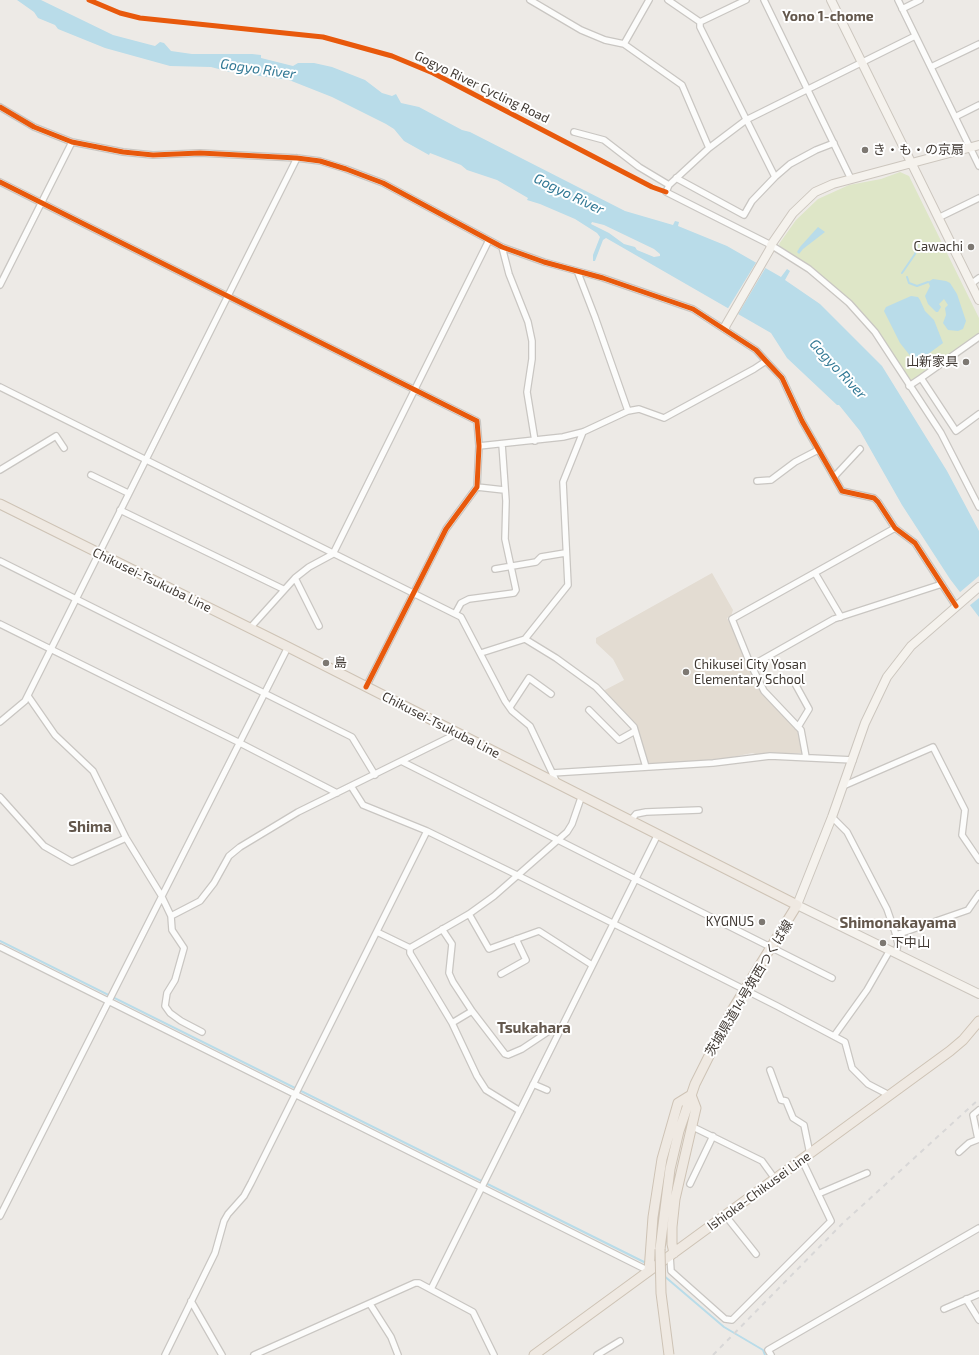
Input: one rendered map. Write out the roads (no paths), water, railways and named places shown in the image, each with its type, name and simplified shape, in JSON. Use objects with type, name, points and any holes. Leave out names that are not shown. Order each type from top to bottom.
[{"type":"main road","name":"Chikusei-Tsukuba Line","points":[[0,504],[288,647],[753,882]]},
{"type":"main road","name":"茨城県道14号筑西つくば線","points":[[669,1355],[661,1293],[660,1248],[670,1169],[679,1131],[691,1095],[717,1038],[797,905],[753,882]]},
{"type":"main road","name":"Ishioka-Chikusei Line","points":[[534,1355],[964,1040],[979,1021]]},
{"type":"main road","points":[[650,1271],[653,1217],[662,1159],[678,1103],[691,1095],[696,1108],[675,1199],[672,1255]]},
{"type":"street","points":[[530,0],[581,30],[605,40],[624,44],[682,85],[709,148]]},
{"type":"street","points":[[624,44],[648,0]]},
{"type":"street","points":[[668,0],[700,22]]},
{"type":"street","points":[[700,22],[746,0]]},
{"type":"street","points":[[764,0],[851,179]]},
{"type":"street","points":[[831,0],[910,163],[979,300]]},
{"type":"street","points":[[898,0],[979,166]]},
{"type":"street","points":[[902,9],[920,0]]},
{"type":"street","points":[[700,22],[700,27],[775,176]]},
{"type":"street","points":[[915,36],[746,120],[709,148],[669,185],[666,192],[809,269],[849,303],[875,332],[941,433],[979,507]]},
{"type":"street","points":[[931,67],[979,44]]},
{"type":"street","points":[[955,117],[979,105]]},
{"type":"street","points":[[0,107],[34,127],[72,142],[123,152],[153,155],[200,153],[297,158],[333,165],[383,183],[502,247],[578,273],[604,278],[693,309],[725,326],[756,350],[782,378],[802,421],[842,491],[874,498],[895,528],[915,544],[942,584],[958,604]]},
{"type":"street","points":[[574,132],[604,140],[639,168],[669,185]]},
{"type":"street","points":[[0,285],[72,142]]},
{"type":"street","points":[[676,178],[744,215],[752,201],[775,176],[790,164],[816,150],[834,143]]},
{"type":"street","points":[[725,326],[770,247],[793,213],[806,199],[833,184],[979,145]]},
{"type":"street","points":[[0,722],[25,701],[28,696],[128,493],[297,158]]},
{"type":"street","points":[[0,182],[477,421],[479,446],[476,487],[446,529],[366,687]]},
{"type":"street","points":[[938,218],[979,198]]},
{"type":"street","points":[[250,628],[283,589],[295,578],[308,567],[333,554],[489,240]]},
{"type":"street","points":[[502,247],[509,274],[528,322],[532,341],[532,359],[527,392],[535,441]]},
{"type":"street","points":[[578,273],[596,318],[628,411]]},
{"type":"street","points":[[971,284],[979,278]]},
{"type":"street","points":[[909,386],[979,336]]},
{"type":"street","points":[[479,446],[535,441],[583,432],[628,411],[639,409],[664,418],[766,361]]},
{"type":"street","points":[[921,378],[956,431],[979,414]]},
{"type":"street","points":[[0,387],[460,617],[510,707],[530,726],[557,783]]},
{"type":"street","points":[[481,653],[525,639],[568,585],[563,482],[583,432]]},
{"type":"street","points":[[0,470],[56,436],[64,448]]},
{"type":"street","points":[[455,614],[461,603],[469,599],[514,593],[516,590],[505,539],[506,500],[504,490],[502,444]]},
{"type":"street","points":[[834,477],[860,449]]},
{"type":"street","points":[[757,481],[775,478],[795,462],[818,450]]},
{"type":"street","points":[[91,475],[128,493]]},
{"type":"street","points":[[476,487],[504,490]]},
{"type":"street","points":[[120,510],[283,589]]},
{"type":"street","points":[[806,756],[801,730],[764,691],[751,666],[732,619],[895,528]]},
{"type":"street","points":[[495,568],[536,562],[540,556],[566,553]]},
{"type":"street","points":[[0,561],[75,600],[352,736],[375,775]]},
{"type":"street","points":[[815,573],[841,617]]},
{"type":"street","points":[[295,578],[319,626]]},
{"type":"street","points":[[751,666],[841,617],[942,584]]},
{"type":"street","points":[[979,587],[911,646],[891,671],[865,723],[832,816],[797,905],[979,994]]},
{"type":"street","points":[[0,624],[238,742],[337,793]]},
{"type":"street","points":[[525,639],[556,658],[596,687],[634,727],[646,767]]},
{"type":"street","points":[[0,1216],[238,742],[288,647]]},
{"type":"street","points":[[510,707],[529,678],[551,694]]},
{"type":"street","points":[[793,680],[809,709],[798,727]]},
{"type":"street","points":[[28,696],[55,735],[92,770],[126,838],[161,895],[171,916],[172,930],[184,948],[175,980],[167,993],[165,1006],[170,1013],[181,1021],[202,1032]]},
{"type":"street","points":[[589,710],[619,740],[635,731]]},
{"type":"street","points":[[171,916],[200,901],[214,883],[229,856],[240,847],[298,812],[403,762],[458,733]]},
{"type":"street","points":[[843,786],[933,747],[964,810],[962,835],[979,860]]},
{"type":"street","points":[[552,773],[714,764],[770,756],[806,756],[852,760]]},
{"type":"street","points":[[403,762],[832,978]]},
{"type":"street","points":[[351,786],[363,805],[427,832],[517,875],[845,1042],[852,1068],[868,1084],[889,1095]]},
{"type":"street","points":[[410,948],[469,914],[567,832],[572,824],[582,795]]},
{"type":"street","points":[[0,797],[44,846],[72,862],[126,838]]},
{"type":"street","points":[[631,820],[636,814],[646,812],[699,810]]},
{"type":"street","points":[[832,816],[847,832],[887,909],[898,944],[834,1036]]},
{"type":"street","points":[[165,1355],[215,1253],[226,1218],[244,1196],[427,832]]},
{"type":"street","points":[[431,1289],[658,834]]},
{"type":"street","points":[[896,935],[968,910],[979,894]]},
{"type":"street","points":[[469,914],[488,949],[539,931],[592,965]]},
{"type":"street","points":[[442,929],[452,944],[449,973],[472,1011],[502,1051],[508,1055],[530,1044],[555,1027],[562,1027]]},
{"type":"street","points":[[377,932],[410,948]]},
{"type":"street","points":[[501,974],[526,960],[516,939]]},
{"type":"street","points":[[0,947],[483,1183],[650,1271]]},
{"type":"street","points":[[410,948],[410,953],[452,1023],[477,1076],[486,1090],[520,1111]]},
{"type":"street","points":[[452,1023],[472,1011]]},
{"type":"street","points":[[672,1255],[671,1271],[725,1319],[732,1320],[831,1221],[818,1194],[806,1157],[804,1125],[793,1118],[786,1101],[781,1100],[770,1070]]},
{"type":"street","points":[[534,1084],[547,1090]]},
{"type":"street","points":[[960,1152],[969,1143],[979,1139],[973,1115],[979,1110]]},
{"type":"street","points":[[691,1126],[762,1160],[776,1179]]},
{"type":"street","points":[[690,1184],[713,1136]]},
{"type":"street","points":[[818,1194],[867,1173]]},
{"type":"street","points":[[725,1215],[756,1254]]},
{"type":"street","points":[[771,1355],[768,1350],[979,1228]]},
{"type":"street","points":[[254,1355],[415,1283],[431,1289],[473,1312],[494,1355]]},
{"type":"street","points":[[944,1309],[979,1294]]},
{"type":"street","points":[[966,1299],[979,1320]]},
{"type":"street","points":[[191,1301],[222,1355]]},
{"type":"street","points":[[370,1304],[390,1337],[398,1355]]},
{"type":"street","points":[[597,1355],[620,1341]]},
{"type":"water","name":"Gogyo River","points":[[17,0],[41,0],[113,35],[155,46],[160,42],[164,43],[171,51],[192,54],[252,54],[261,55],[261,58],[293,66],[298,63],[314,63],[332,67],[365,80],[382,93],[392,96],[396,94],[401,103],[419,107],[625,211],[673,225],[675,221],[679,222],[678,226],[727,246],[781,277],[787,269],[790,271],[785,280],[820,304],[882,366],[947,471],[979,531],[979,617],[950,579],[902,505],[860,431],[839,405],[837,405],[787,358],[771,333],[606,238],[603,240],[595,261],[593,261],[593,255],[600,237],[597,233],[575,219],[527,200],[528,198],[497,180],[467,170],[461,165],[430,153],[429,155],[404,141],[394,129],[386,124],[332,97],[289,80],[253,75],[250,73],[230,72],[211,67],[170,66],[105,48],[58,29],[55,25],[38,18],[34,12]],"holes":[[[592,222],[604,225],[654,249],[660,254],[660,256],[654,257],[637,250],[635,247],[624,244],[609,233],[591,224]]]},
{"type":"water","points":[[818,227],[825,232],[803,249],[799,254],[797,252],[800,247]]},
{"type":"water","points":[[933,279],[950,283],[957,294],[966,321],[963,329],[958,331],[948,330],[943,323],[946,315],[945,308],[948,305],[944,299],[939,304],[941,307],[938,312],[936,312],[928,304],[925,296],[930,286],[928,282]]},
{"type":"water","points":[[911,296],[918,297],[925,311],[934,320],[943,343],[916,363],[900,343],[884,311],[886,307]]},
{"type":"waterway","points":[[902,273],[915,254],[917,246]]},
{"type":"waterway","points":[[907,277],[909,283],[917,286],[928,282]]},
{"type":"waterway","points":[[0,941],[646,1263]]},
{"type":"waterway","points":[[663,1275],[724,1327],[763,1350],[765,1355]]},
{"type":"railway","points":[[713,1355],[842,1224],[979,1099]]},
{"type":"place","name":"き・も・の京扇","points":[[865,150]]},
{"type":"place","name":"Cawachi","points":[[971,247]]},
{"type":"place","name":"山新家具","points":[[966,362]]},
{"type":"place","name":"島","points":[[326,663]]},
{"type":"place","name":"Chikusei City Yosan Elementary School","points":[[686,672]]},
{"type":"place","name":"KYGNUS","points":[[762,922]]},
{"type":"place","name":"下中山","points":[[883,943]]},
{"type":"district","name":"Yono 1-chome","points":[[828,16]]},
{"type":"district","name":"Shima","points":[[90,827]]},
{"type":"district","name":"Shimonakayama","points":[[898,923]]},
{"type":"district","name":"Tsukahara","points":[[534,1028]]}]
